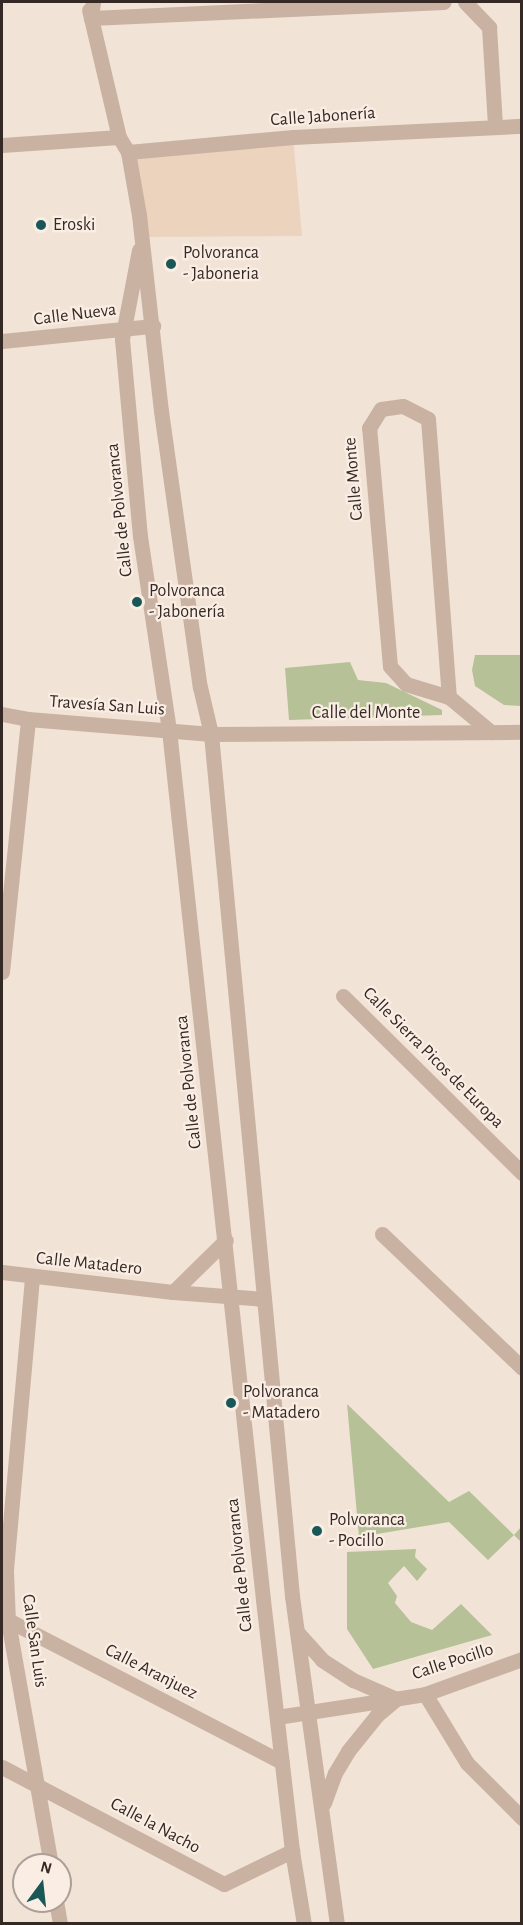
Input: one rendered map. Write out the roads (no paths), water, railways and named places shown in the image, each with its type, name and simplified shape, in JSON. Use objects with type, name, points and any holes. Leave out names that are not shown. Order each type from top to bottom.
[{"type":"street","points":[[87,2],[91,18],[444,2]]},
{"type":"street","name":"Calle de Polvoranca","points":[[93,2],[91,18],[119,137],[128,152],[153,326],[161,411],[200,687],[211,734],[297,1633],[337,1923]]},
{"type":"street","points":[[465,2],[489,27],[495,126]]},
{"type":"street","name":"Calle Jabonería","points":[[128,152],[293,137],[522,126]]},
{"type":"street","points":[[2,145],[119,137]]},
{"type":"street","name":"Calle de Polvoranca","points":[[141,237],[122,339],[140,537],[169,730],[292,1851],[304,1923]]},
{"type":"street","name":"Calle Nueva","points":[[2,341],[153,326]]},
{"type":"street","name":"Calle Monte","points":[[448,697],[428,419],[403,406],[381,409],[369,428],[390,666],[406,684],[448,697],[491,732]]},
{"type":"street","name":"Travesía San Luis","points":[[2,714],[28,719],[211,734]]},
{"type":"street","points":[[2,972],[28,719]]},
{"type":"street","name":"Calle del Monte","points":[[211,734],[522,732]]},
{"type":"street","name":"Calle Sierra Picos de Europa","points":[[343,996],[522,1173]]},
{"type":"street","points":[[382,1234],[522,1368]]},
{"type":"street","points":[[173,1293],[226,1240]]},
{"type":"street","name":"Calle Matadero","points":[[2,1272],[32,1278],[173,1293],[264,1299]]},
{"type":"street","name":"Calle San Luis","points":[[32,1278],[6,1572],[5,1619],[49,1853]]},
{"type":"street","name":"Calle Aranjuez","points":[[5,1619],[282,1762]]},
{"type":"street","name":"Calle Pocillo","points":[[297,1633],[322,1660],[353,1680],[396,1699]]},
{"type":"street","name":"Calle Pocillo","points":[[277,1717],[309,1714],[425,1694],[522,1659]]},
{"type":"street","points":[[425,1694],[467,1763],[522,1818]]},
{"type":"street","name":"Calle Pocillo","points":[[322,1813],[326,1792],[348,1751],[371,1722],[396,1699]]},
{"type":"street","name":"Calle la Nacho","points":[[2,1767],[224,1884],[292,1851]]},
{"type":"place","name":"Eroski","points":[[41,225]]},
{"type":"place","name":"Polvoranca - Jaboneria","points":[[171,264]]},
{"type":"place","name":"Polvoranca - Jabonería","points":[[137,602]]},
{"type":"place","name":"Polvoranca - Matadero","points":[[231,1403]]},
{"type":"place","name":"Polvoranca - Pocillo","points":[[317,1531]]}]
